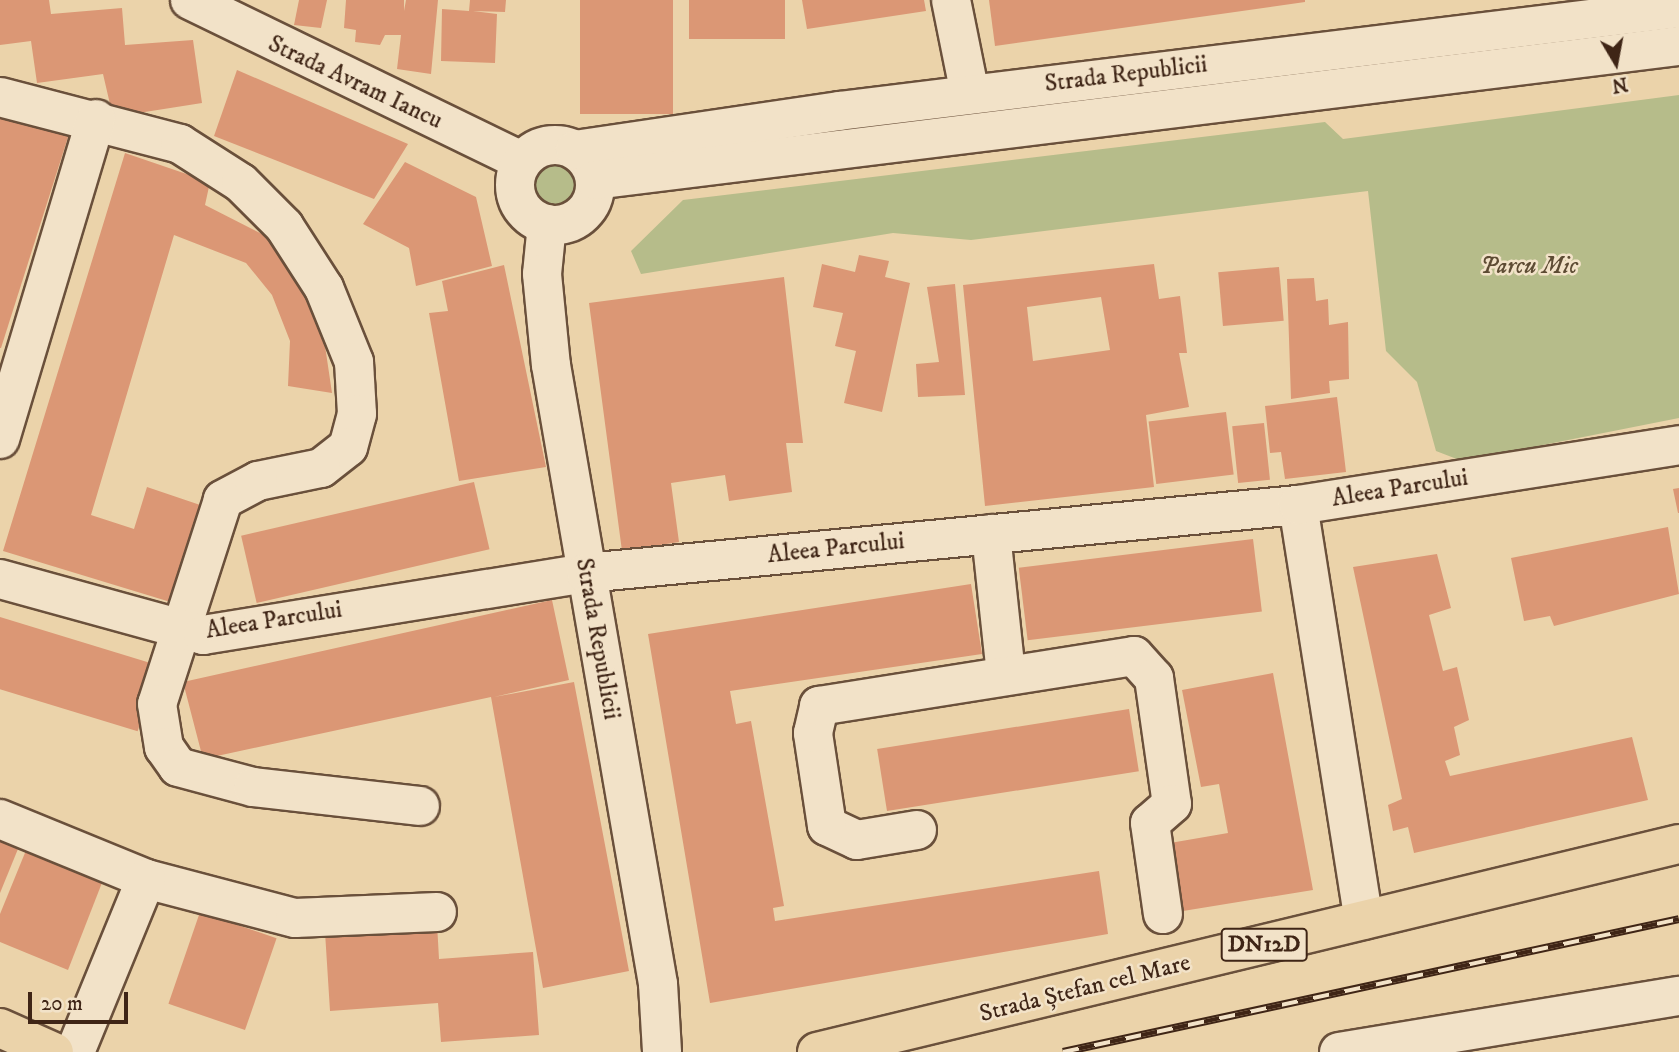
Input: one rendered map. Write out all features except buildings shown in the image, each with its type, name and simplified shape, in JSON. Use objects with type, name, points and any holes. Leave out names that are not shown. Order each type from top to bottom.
[{"type":"main road","name":"Strada Ștefan cel Mare","points":[[817,1052],[1679,844]]},
{"type":"main road","points":[[0,1028],[54,1052]]},
{"type":"street","name":"Strada Avram Iancu","points":[[190,0],[522,161]]},
{"type":"street","points":[[951,0],[970,94]]},
{"type":"street","name":"Strada Republicii","points":[[585,165],[970,94],[1679,8]]},
{"type":"street","name":"Strada Republicii","points":[[585,165],[1679,46]]},
{"type":"street","points":[[0,97],[96,119],[180,144],[241,183],[284,226],[324,288],[354,362],[357,414],[348,447],[321,468],[258,481],[223,500],[184,631],[157,704],[164,747],[178,767],[253,787],[420,806]]},
{"type":"street","points":[[0,439],[96,119]]},
{"type":"street","points":[[553,145],[585,165],[584,212],[547,224],[517,200],[522,161],[553,145]]},
{"type":"street","name":"Strada Republicii","points":[[547,224],[544,304],[586,573],[658,984],[662,1052]]},
{"type":"street","name":"Aleea Parcului","points":[[0,579],[203,635],[586,573],[1298,505],[1679,445]]},
{"type":"street","points":[[1298,505],[1364,920]]},
{"type":"street","points":[[991,534],[1006,674]]},
{"type":"street","points":[[918,830],[858,840],[827,826],[813,733],[819,706],[1006,674],[1134,656],[1151,667],[1172,804],[1150,823],[1163,914]]},
{"type":"street","points":[[0,819],[146,879],[295,918],[437,912]]},
{"type":"street","points":[[75,1052],[146,879]]},
{"type":"street","points":[[1339,1052],[1679,996]]},
{"type":"green space","name":"Parcu Mic","points":[[1679,95],[1679,418],[1462,461],[1436,451],[1417,382],[1386,351],[1368,191],[971,240],[893,233],[641,274],[631,251],[683,200],[1325,122],[1343,139]]},
{"type":"green space","points":[[554,161],[570,167],[576,183],[570,199],[554,205],[538,199],[532,183],[538,167]]},
{"type":"railway","points":[[1063,1052],[1679,919]]}]
